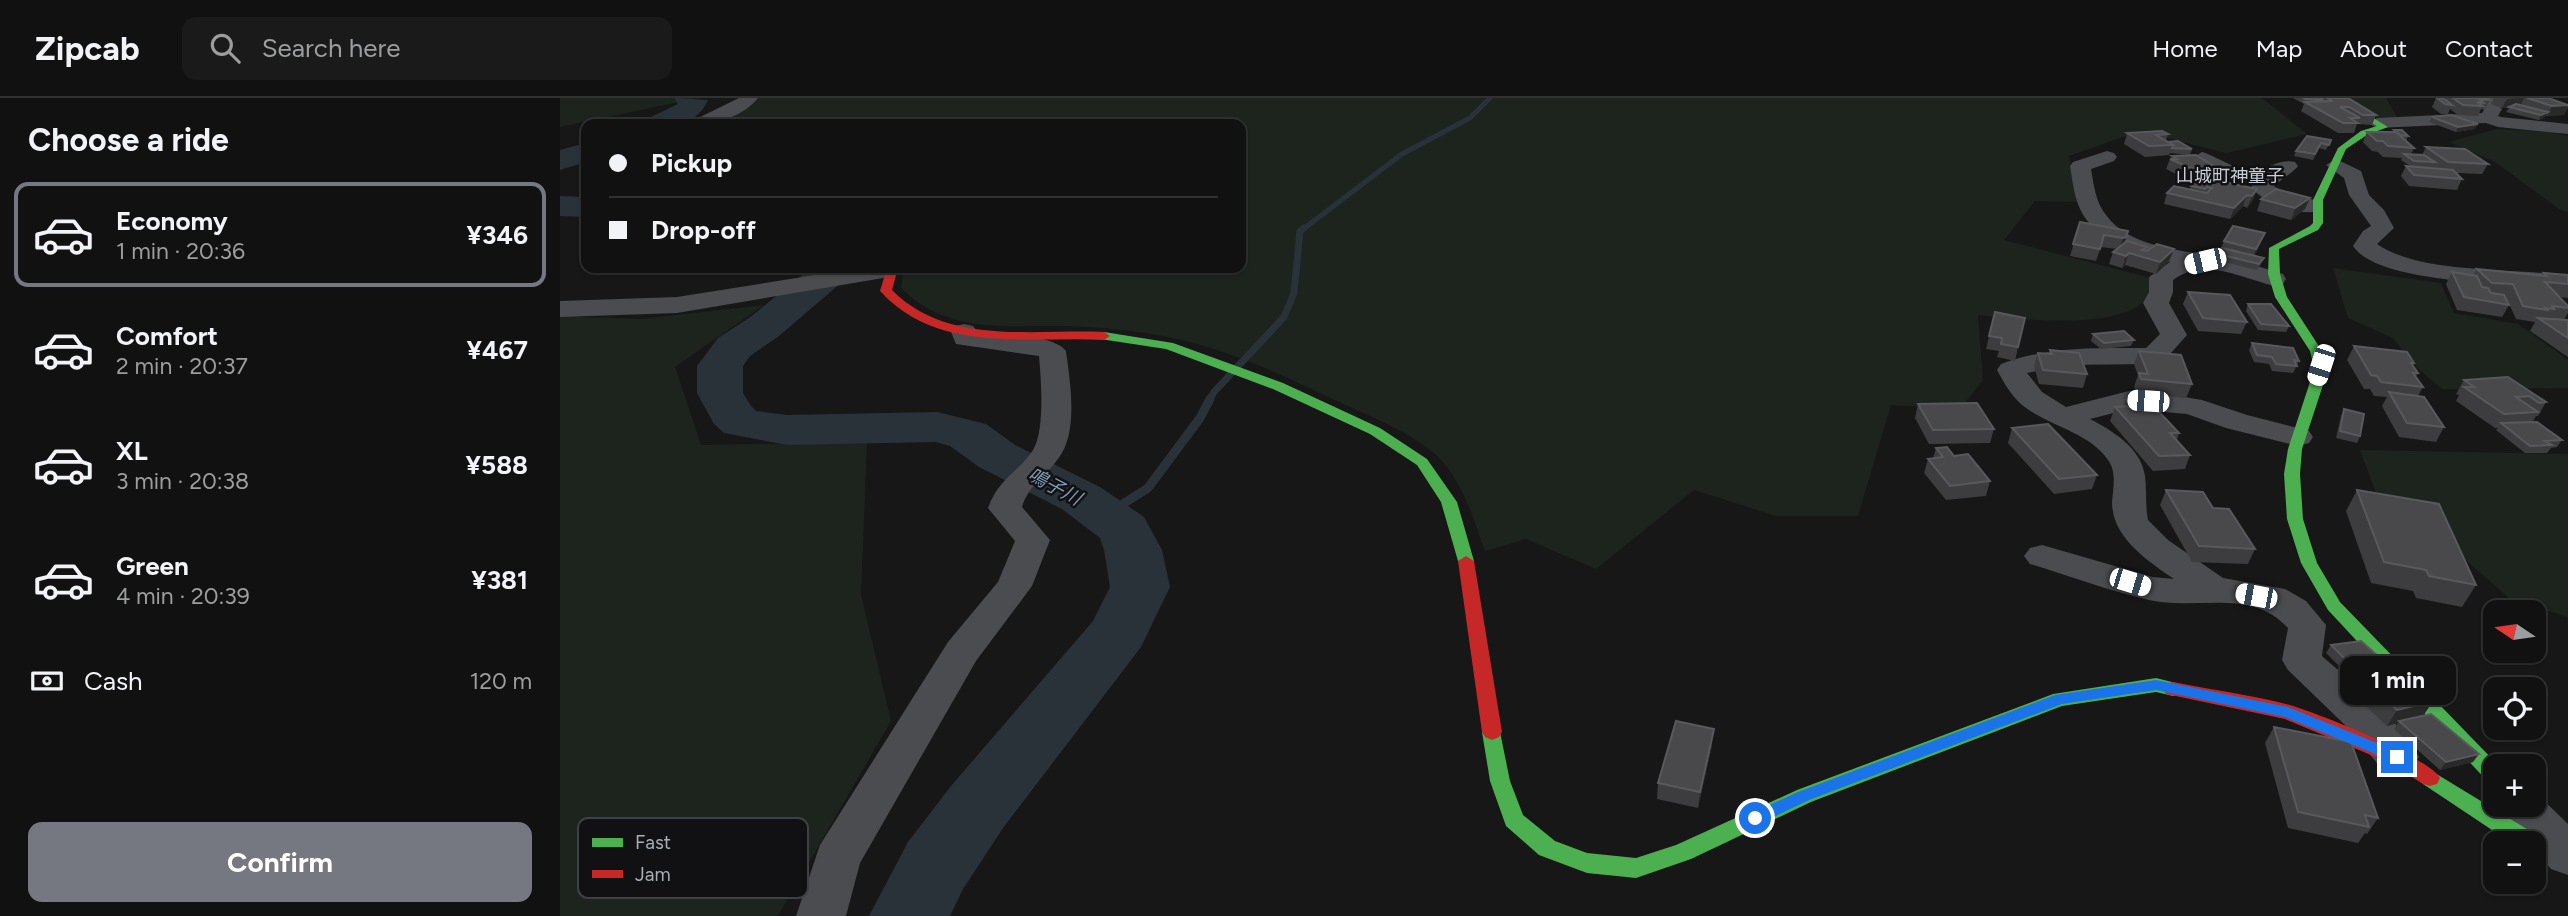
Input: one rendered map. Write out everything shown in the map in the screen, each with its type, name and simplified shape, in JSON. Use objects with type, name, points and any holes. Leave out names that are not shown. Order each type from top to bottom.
[{"type":"street","points":[[710,119],[750,98]]},
{"type":"street","points":[[2335,98],[2384,127],[2350,141],[2336,157],[2336,165],[2321,191],[2318,223],[2314,228],[2274,248],[2271,262],[2273,279],[2281,301],[2315,350],[2321,365],[2298,437],[2292,500],[2296,533],[2313,573],[2334,606],[2483,763]]},
{"type":"street","points":[[2377,123],[2489,109],[2514,125],[2568,129]]},
{"type":"street","points":[[2107,157],[2080,166],[2088,204],[2101,224],[2110,232],[2128,242],[2182,258],[2205,261],[2273,279]]},
{"type":"street","points":[[2203,158],[2248,178],[2281,170],[2260,187],[2279,199],[2318,207]]},
{"type":"street","points":[[2336,165],[2354,175],[2360,200],[2381,220],[2383,228],[2371,236],[2364,246],[2372,256],[2412,267],[2568,283]]},
{"type":"street","points":[[2205,261],[2174,268],[2161,277],[2161,292],[2156,303],[2174,335],[2153,356],[2062,358],[2029,362],[2011,370],[2017,384],[2032,398],[2061,417],[2099,435],[2121,454],[2130,472],[2132,520],[2149,543],[2213,588],[2272,598],[2293,610],[2307,625],[2302,660],[2362,716],[2397,757]]},
{"type":"street","points":[[560,309],[677,305],[866,273]]},
{"type":"street","points":[[889,273],[886,291],[904,309],[931,324],[964,332],[1078,334],[1135,339],[1170,346],[1278,386],[1375,431],[1422,462],[1449,502],[1465,554],[1500,781],[1514,820],[1547,848],[1587,863],[1636,868],[1684,852],[1804,796],[2060,699],[2156,685],[2288,712],[2397,757],[2513,831]]},
{"type":"street","points":[[821,916],[837,859],[962,652],[1014,586],[1033,540],[1005,508],[1008,494],[1049,451],[1054,429],[1052,351],[1036,346],[965,338],[964,332]]},
{"type":"street","points":[[2061,417],[2129,400],[2166,402],[2192,405],[2237,422],[2298,437]]},
{"type":"street","points":[[2042,556],[2152,589],[2198,593],[2213,588]]},
{"type":"street","points":[[2532,817],[2568,855]]},
{"type":"street","points":[[2546,852],[2568,866]]},
{"type":"shaded area","points":[[560,98],[698,98],[598,119],[581,119],[581,123],[560,127]]},
{"type":"shaded area","points":[[759,98],[2262,98],[2307,134],[2226,153],[2140,131],[2069,156],[2078,202],[2035,201],[2004,240],[2155,279],[2142,303],[2109,317],[2087,320],[2039,320],[1978,315],[1983,380],[1960,409],[1891,405],[1858,516],[1776,516],[1694,490],[1596,569],[1526,539],[1485,551],[1461,489],[1447,467],[1430,450],[1384,422],[1243,359],[1199,344],[1132,331],[965,322],[921,304],[901,288],[903,273],[1246,273],[1246,119],[719,119]]},
{"type":"shaded area","points":[[2346,98],[2386,98],[2399,121],[2373,117]]},
{"type":"shaded area","points":[[2496,129],[2549,132],[2568,136],[2568,212],[2559,209],[2495,162],[2449,142]]},
{"type":"shaded area","points":[[2333,268],[2441,283],[2454,313],[2518,324],[2568,360],[2568,388],[2442,389],[2414,365],[2393,338],[2348,318]]},
{"type":"shaded area","points":[[764,305],[675,367],[701,445],[867,442],[861,595],[891,721],[808,864],[808,818],[578,818],[578,898],[788,898],[778,916],[560,916],[560,316],[641,319]]},
{"type":"shaded area","points":[[2360,450],[2568,454],[2568,617],[2546,610],[2546,600],[2510,599],[2441,538],[2381,507]]},
{"type":"building","points":[[2327,98],[2348,98],[2376,115],[2363,115],[2349,107],[2340,107],[2360,118],[2350,118],[2358,123],[2343,123],[2305,102],[2333,101]]},
{"type":"building","points":[[2437,98],[2443,98],[2452,105],[2445,104]]},
{"type":"building","points":[[2453,98],[2487,98],[2490,100],[2479,99],[2484,103],[2477,102],[2483,106],[2463,105]]},
{"type":"building","points":[[2527,98],[2548,98],[2568,105],[2552,106]]},
{"type":"building","points":[[2516,104],[2548,112],[2541,115],[2509,107]]},
{"type":"building","points":[[2451,115],[2478,124],[2458,127],[2432,117]]},
{"type":"building","points":[[2394,130],[2402,130],[2408,136],[2400,135]]},
{"type":"building","points":[[2162,131],[2168,134],[2156,135],[2173,145],[2149,146],[2127,133]]},
{"type":"building","points":[[2367,132],[2396,132],[2414,148],[2388,146]]},
{"type":"building","points":[[2307,136],[2331,140],[2329,145],[2321,143],[2315,154],[2296,151]]},
{"type":"building","points":[[2178,141],[2192,149],[2172,148],[2173,145],[2168,142]]},
{"type":"building","points":[[2426,147],[2465,149],[2488,164],[2448,162]]},
{"type":"building","points":[[2404,154],[2424,155],[2435,162],[2414,161]]},
{"type":"building","points":[[2196,155],[2217,168],[2190,168],[2170,159],[2177,159],[2172,156]]},
{"type":"building","points":[[2406,166],[2453,170],[2462,179],[2414,175]]},
{"type":"building","points":[[2199,177],[2257,189],[2252,196],[2247,195],[2234,208],[2167,193],[2174,186],[2207,193],[2212,188],[2191,186]]},
{"type":"building","points":[[2276,189],[2310,198],[2295,208],[2261,199]]},
{"type":"building","points":[[2080,222],[2128,231],[2123,238],[2104,235],[2100,249],[2073,244]]},
{"type":"building","points":[[2233,226],[2265,233],[2256,249],[2224,241]]},
{"type":"building","points":[[2127,241],[2147,247],[2142,250],[2147,251],[2157,244],[2174,249],[2160,262],[2129,253],[2126,256],[2113,252]]},
{"type":"building","points":[[2222,248],[2264,258],[2259,264],[2218,254]]},
{"type":"building","points":[[2477,269],[2547,276],[2544,273],[2568,275],[2568,284],[2545,282],[2568,308],[2552,306],[2554,309],[2545,308],[2547,310],[2523,306],[2513,284],[2492,283]]},
{"type":"building","points":[[2452,272],[2477,276],[2482,287],[2488,288],[2491,293],[2504,295],[2509,305],[2464,297]]},
{"type":"building","points":[[2188,292],[2230,295],[2247,322],[2203,318]]},
{"type":"building","points":[[2248,304],[2271,304],[2289,326],[2261,324]]},
{"type":"building","points":[[1995,312],[2025,318],[2018,347],[2001,344],[2002,338],[1989,336]]},
{"type":"building","points":[[2538,318],[2568,320],[2568,338]]},
{"type":"building","points":[[2124,331],[2134,340],[2104,343],[2093,334]]},
{"type":"building","points":[[2252,343],[2293,348],[2299,361],[2294,360],[2297,366],[2276,364],[2272,357],[2257,355]]},
{"type":"building","points":[[2354,346],[2407,352],[2418,373],[2413,373],[2423,387],[2381,382],[2377,376],[2371,375]]},
{"type":"building","points":[[2050,350],[2079,353],[2087,374],[2043,370],[2038,353],[2052,354]]},
{"type":"building","points":[[2139,351],[2181,355],[2192,384],[2141,379],[2139,373],[2148,374]]},
{"type":"building","points":[[2508,377],[2546,402],[2539,403],[2529,396],[2516,397],[2538,412],[2504,414],[2464,387],[2474,387],[2464,380]]},
{"type":"building","points":[[2389,392],[2424,397],[2444,427],[2407,423]]},
{"type":"building","points":[[2126,400],[2148,400],[2179,433],[2170,433],[2190,455],[2159,456],[2115,407],[2132,406]]},
{"type":"building","points":[[1977,403],[1994,429],[1933,430],[1918,404]]},
{"type":"building","points":[[2344,409],[2364,414],[2360,436],[2340,431]]},
{"type":"building","points":[[2537,422],[2562,440],[2545,441],[2552,445],[2530,446],[2501,423]]},
{"type":"building","points":[[2048,424],[2097,475],[2059,479],[2012,428]]},
{"type":"building","points":[[1947,447],[1954,456],[1968,454],[1990,481],[1950,486],[1928,459],[1943,457],[1936,448]]},
{"type":"building","points":[[2166,490],[2203,492],[2213,508],[2229,509],[2255,549],[2199,546]]},
{"type":"building","points":[[2357,490],[2439,504],[2476,585],[2429,576],[2426,570],[2384,562]]},
{"type":"building","points":[[2361,641],[2380,658],[2350,664],[2331,645]]},
{"type":"building","points":[[2380,658],[2432,702],[2397,710],[2347,665]]},
{"type":"building","points":[[2431,714],[2479,754],[2446,762],[2399,721]]},
{"type":"building","points":[[1676,721],[1714,729],[1700,792],[1658,783]]},
{"type":"building","points":[[2274,727],[2351,742],[2378,818],[2365,815],[2369,827],[2298,812]]},
{"type":"waterway","name":"鳴子川","points":[[669,119],[690,109],[694,100],[688,98]]},
{"type":"waterway","points":[[1302,230],[1402,154],[1470,118],[1490,98]]},
{"type":"waterway","name":"鳴子川","points":[[560,160],[581,154]]},
{"type":"waterway","name":"鳴子川","points":[[560,206],[581,207]]},
{"type":"waterway","points":[[1209,401],[1214,392],[1284,317],[1294,293],[1300,231],[1304,228]]},
{"type":"waterway","name":"鳴子川","points":[[829,273],[764,327],[734,347],[720,366],[720,393],[731,414],[741,423],[787,430],[937,427],[968,435],[997,456],[1081,498],[1124,529],[1133,550],[1140,587],[1119,632],[977,807],[935,866],[909,916]]},
{"type":"waterway","points":[[1104,516],[1148,488],[1200,418],[1210,399]]},
{"type":"traffic: fast","points":[[2335,98],[2384,127],[2364,133],[2342,148],[2318,200],[2318,223],[2314,228],[2274,248],[2274,274],[2281,297],[2316,351],[2320,363],[2316,385],[2295,449],[2292,474],[2295,519],[2309,563],[2334,606],[2483,763]]},
{"type":"traffic: fast","points":[[1104,336],[1169,346],[1278,386],[1375,431],[1422,462],[1449,502],[1466,561]]},
{"type":"traffic: fast","points":[[1492,732],[1500,781],[1514,820],[1547,848],[1587,863],[1636,868],[1683,852],[1804,796],[2060,699],[2156,685],[2173,689]]},
{"type":"traffic: fast","points":[[2430,778],[2512,831]]},
{"type":"traffic: jam","points":[[891,273],[886,291],[912,313],[947,329],[990,334],[1104,336]]},
{"type":"traffic: jam","points":[[1466,561],[1492,732]]},
{"type":"traffic: jam","points":[[2173,689],[2288,712],[2397,757],[2430,778]]},
{"type":"district","name":"山城町神童子","points":[[2230,176]]},
{"type":"route","points":[[1755,818],[1804,796],[2060,699],[2156,685],[2288,712],[2397,757]]}]
